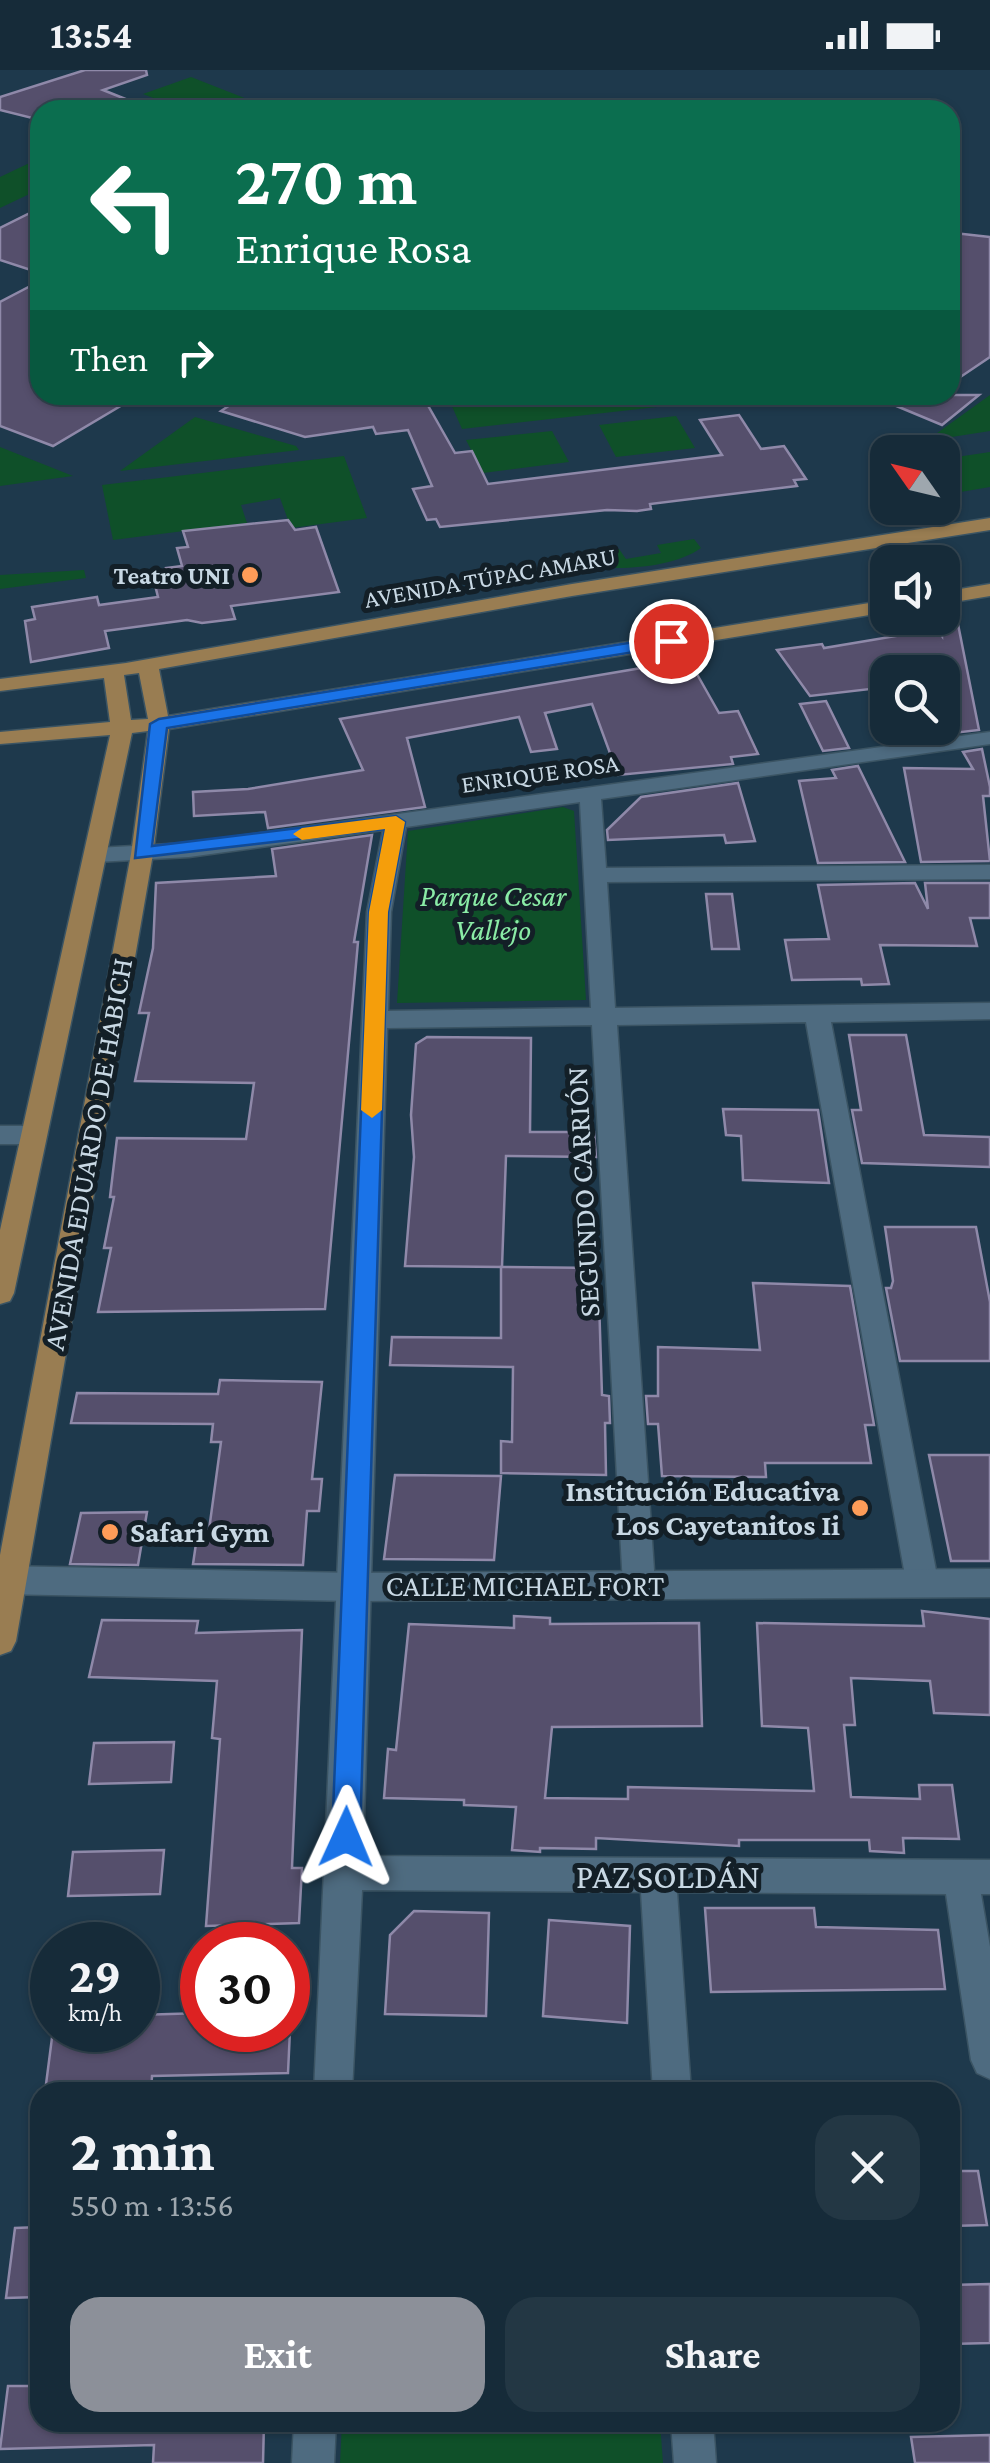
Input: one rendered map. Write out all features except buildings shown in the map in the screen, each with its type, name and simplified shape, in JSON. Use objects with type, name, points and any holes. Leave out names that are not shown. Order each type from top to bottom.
[{"type":"main road","name":"AVENIDA TÚPAC AMARU","points":[[0,685],[148,666],[610,584],[990,524]]},
{"type":"main road","points":[[960,595],[990,590]]},
{"type":"main road","points":[[0,738],[159,724],[870,609]]},
{"type":"main road","name":"AVENIDA EDUARDO DE HABICH","points":[[0,1641],[6,1580],[142,854],[159,724],[148,666]]},
{"type":"main road","name":"AVENIDA EDUARDO DE HABICH","points":[[0,1294],[122,729],[112,671]]},
{"type":"street","name":"ENRIQUE ROSA","points":[[96,855],[142,854],[396,822],[990,738]]},
{"type":"street","name":"SEGUNDO CARRIÓN","points":[[590,794],[639,1585]]},
{"type":"street","points":[[334,2082],[345,1873],[379,912],[396,822]]},
{"type":"street","points":[[596,875],[990,872]]},
{"type":"street","points":[[375,1020],[990,1010]]},
{"type":"street","points":[[817,1014],[922,1581]]},
{"type":"street","points":[[0,1135],[34,1136]]},
{"type":"street","name":"CALLE MICHAEL FORT","points":[[6,1580],[353,1587],[990,1582]]},
{"type":"street","name":"PAZ SOLDÁN","points":[[345,1873],[975,1877]]},
{"type":"street","points":[[658,1877],[671,2082]]},
{"type":"street","points":[[975,1877],[990,2060]]},
{"type":"street","points":[[313,2463],[315,2432]]},
{"type":"street","points":[[692,2432],[694,2463]]},
{"type":"green space","points":[[191,77],[249,100],[160,100],[143,94]]},
{"type":"green space","points":[[30,163],[30,194],[0,208],[0,177]]},
{"type":"green space","points":[[990,395],[990,431],[934,435]]},
{"type":"green space","points":[[451,405],[666,406],[462,429]]},
{"type":"green space","points":[[676,416],[695,448],[616,457],[599,425]]},
{"type":"green space","points":[[195,417],[296,446],[299,450],[120,471]]},
{"type":"green space","points":[[552,431],[569,462],[483,473],[466,440]]},
{"type":"green space","points":[[0,447],[73,476],[0,486]]},
{"type":"green space","points":[[990,452],[990,487],[960,492],[960,456]]},
{"type":"green space","points":[[344,456],[367,518],[291,528],[280,498],[241,505],[247,523],[113,540],[102,485]]},
{"type":"green space","points":[[694,539],[701,548],[677,560],[647,566],[590,566],[584,555],[619,549],[626,559],[661,553],[657,545]]},
{"type":"green space","points":[[84,570],[86,578],[0,589],[0,575]]},
{"type":"green space","name":"Parque Cesar Vallejo","points":[[563,807],[574,811],[586,1000],[397,1003],[408,831]]},
{"type":"green space","points":[[342,2432],[661,2432],[663,2463],[340,2463]]},
{"type":"slow traffic","points":[[302,834],[396,822],[379,912],[372,1110]]},
{"type":"place","name":"Teatro UNI","points":[[250,575]]},
{"type":"place","name":"Institución Educativa Los Cayetanitos Ii","points":[[860,1508]]},
{"type":"place","name":"Safari Gym","points":[[110,1532]]},
{"type":"route","points":[[346,1837],[379,912],[396,822],[142,854],[159,724],[671,641]]}]
